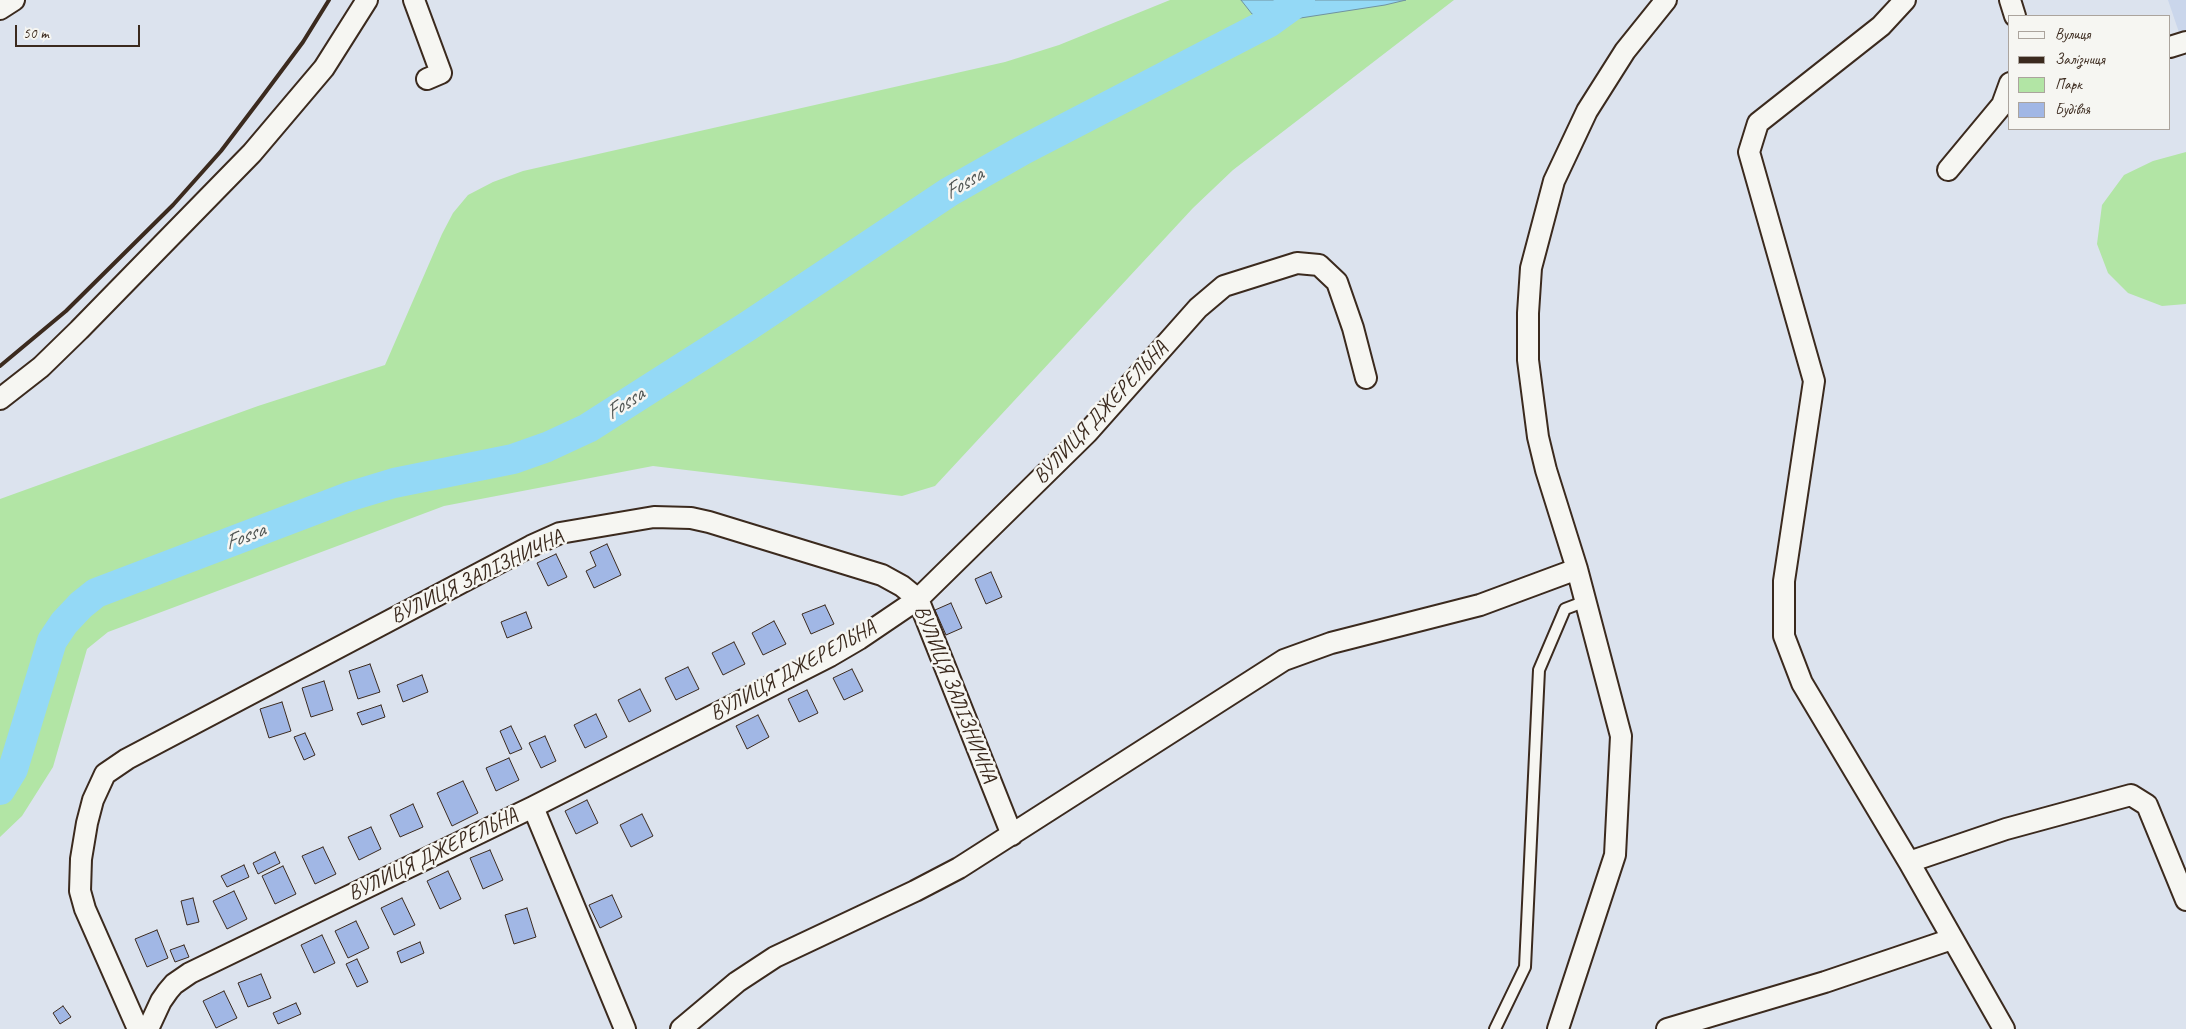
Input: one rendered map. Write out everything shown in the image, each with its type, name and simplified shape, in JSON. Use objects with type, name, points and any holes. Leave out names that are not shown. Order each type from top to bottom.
[{"type":"street","points":[[0,8],[14,0]]},
{"type":"street","points":[[0,399],[41,367],[79,330],[252,153],[324,68],[367,0]]},
{"type":"street","points":[[414,0],[440,73],[427,79]]},
{"type":"street","points":[[1558,1029],[1615,855],[1621,736],[1586,601],[1546,470],[1538,437],[1528,360],[1528,313],[1531,268],[1554,181],[1587,111],[1625,51],[1666,0]]},
{"type":"street","points":[[1905,0],[1881,26],[1758,124],[1749,152],[1814,381],[1784,581],[1784,636],[1802,683],[1909,862],[2004,1029]]},
{"type":"street","points":[[2010,0],[2015,15]]},
{"type":"street","points":[[2171,47],[2186,42]]},
{"type":"street","points":[[1948,170],[2002,105],[2008,89]]},
{"type":"street","name":"ВУЛИЦЯ ДЖЕРЕЛЬНА","points":[[148,1029],[161,1001],[168,991],[174,984],[190,973],[533,807],[845,647],[918,599],[1086,433],[1198,308],[1224,286],[1297,263],[1319,265],[1337,282],[1353,328],[1366,378]]},
{"type":"street","name":"ВУЛИЦЯ ЗАЛІЗНИЧНА","points":[[138,1029],[85,909],[80,883],[81,859],[93,800],[105,774],[118,763],[531,546],[569,531],[654,517],[672,516],[700,520],[882,576],[902,586],[918,599],[1012,835]]},
{"type":"street","points":[[681,1029],[737,982],[775,957],[937,881],[1284,660],[1332,643],[1480,606],[1577,569]]},
{"type":"street","points":[[1909,862],[2006,829],[2131,795],[2147,804],[2186,900]]},
{"type":"street","points":[[533,807],[625,1029]]},
{"type":"street","points":[[1667,1029],[1824,982],[1952,939]]},
{"type":"lane","points":[[1495,1029],[1525,967],[1539,670],[1565,609],[1586,601]]},
{"type":"shaded area","points":[[2168,0],[2186,0],[2186,53]]},
{"type":"green space","points":[[1170,0],[1454,0],[1233,170],[1193,208],[935,486],[902,496],[653,466],[444,506],[108,632],[87,649],[53,767],[22,816],[0,837],[0,499],[258,406],[385,365],[453,213],[468,195],[493,182],[523,171],[1005,62],[1059,45]]},
{"type":"green space","points":[[2186,152],[2186,304],[2162,306],[2128,293],[2108,273],[2097,244],[2102,205],[2124,175],[2153,161]]},
{"type":"water","points":[[1241,0],[1406,0],[1268,23],[1252,14]]},
{"type":"building","points":[[607,544],[621,575],[594,588],[586,571],[596,566],[590,552]]},
{"type":"building","points":[[556,554],[567,577],[548,586],[537,563]]},
{"type":"building","points":[[991,572],[1002,597],[986,604],[975,579]]},
{"type":"building","points":[[951,603],[962,628],[946,635],[935,610]]},
{"type":"building","points":[[825,605],[834,624],[811,634],[802,614]]},
{"type":"building","points":[[526,612],[532,628],[507,638],[501,622]]},
{"type":"building","points":[[774,621],[786,644],[763,655],[752,633]]},
{"type":"building","points":[[734,642],[745,664],[723,675],[712,653]]},
{"type":"building","points":[[370,664],[380,692],[358,699],[349,671]]},
{"type":"building","points":[[688,667],[699,689],[676,700],[665,678]]},
{"type":"building","points":[[852,669],[863,691],[844,700],[833,678]]},
{"type":"building","points":[[422,675],[428,692],[403,702],[397,685]]},
{"type":"building","points":[[324,681],[333,710],[311,717],[302,688]]},
{"type":"building","points":[[640,689],[651,711],[629,722],[618,700]]},
{"type":"building","points":[[807,690],[818,713],[799,722],[788,699]]},
{"type":"building","points":[[282,702],[291,731],[269,738],[260,709]]},
{"type":"building","points":[[381,705],[385,717],[362,725],[357,713]]},
{"type":"building","points":[[596,714],[607,737],[585,748],[574,725]]},
{"type":"building","points":[[758,715],[769,737],[747,749],[736,726]]},
{"type":"building","points":[[511,726],[522,749],[510,754],[500,731]]},
{"type":"building","points":[[305,733],[315,755],[304,760],[294,737]]},
{"type":"building","points":[[545,736],[556,761],[541,768],[529,743]]},
{"type":"building","points":[[509,758],[519,780],[496,791],[486,768]]},
{"type":"building","points":[[463,781],[478,813],[452,826],[437,793]]},
{"type":"building","points":[[587,800],[598,823],[576,834],[565,811]]},
{"type":"building","points":[[413,804],[423,827],[400,837],[390,815]]},
{"type":"building","points":[[642,814],[653,836],[631,847],[620,825]]},
{"type":"building","points":[[371,827],[381,849],[359,860],[348,837]]},
{"type":"building","points":[[323,847],[336,874],[315,884],[302,856]]},
{"type":"building","points":[[490,850],[503,880],[483,889],[470,858]]},
{"type":"building","points":[[275,852],[280,863],[258,874],[253,863]]},
{"type":"building","points":[[244,865],[249,877],[227,887],[221,876]]},
{"type":"building","points":[[283,866],[296,894],[275,904],[262,876]]},
{"type":"building","points":[[448,871],[461,899],[440,909],[427,881]]},
{"type":"building","points":[[234,891],[247,919],[227,929],[213,901]]},
{"type":"building","points":[[612,895],[622,917],[600,928],[589,905]]},
{"type":"building","points":[[193,898],[199,922],[187,925],[181,901]]},
{"type":"building","points":[[402,898],[415,925],[394,935],[381,908]]},
{"type":"building","points":[[527,908],[536,937],[514,944],[505,915]]},
{"type":"building","points":[[356,921],[369,948],[348,958],[335,931]]},
{"type":"building","points":[[157,930],[168,958],[147,967],[135,939]]},
{"type":"building","points":[[322,935],[335,963],[314,973],[301,945]]},
{"type":"building","points":[[420,942],[424,953],[401,963],[397,952]]},
{"type":"building","points":[[184,945],[189,957],[175,962],[170,950]]},
{"type":"building","points":[[357,959],[368,982],[357,987],[346,964]]},
{"type":"building","points":[[261,974],[271,998],[248,1007],[238,983]]},
{"type":"building","points":[[224,991],[237,1018],[216,1028],[203,1001]]},
{"type":"building","points":[[296,1003],[301,1014],[278,1024],[273,1013]]},
{"type":"building","points":[[63,1006],[71,1017],[60,1024],[53,1013]]},
{"type":"waterway","name":"Fossa","points":[[0,790],[13,769],[52,641],[64,623],[81,605],[96,593],[351,496],[394,483],[513,459],[547,447],[588,428],[748,326],[949,192],[1023,150],[1268,23],[1300,0]]},
{"type":"railway","points":[[0,366],[66,311],[173,205],[221,151],[303,42],[329,0]]}]
